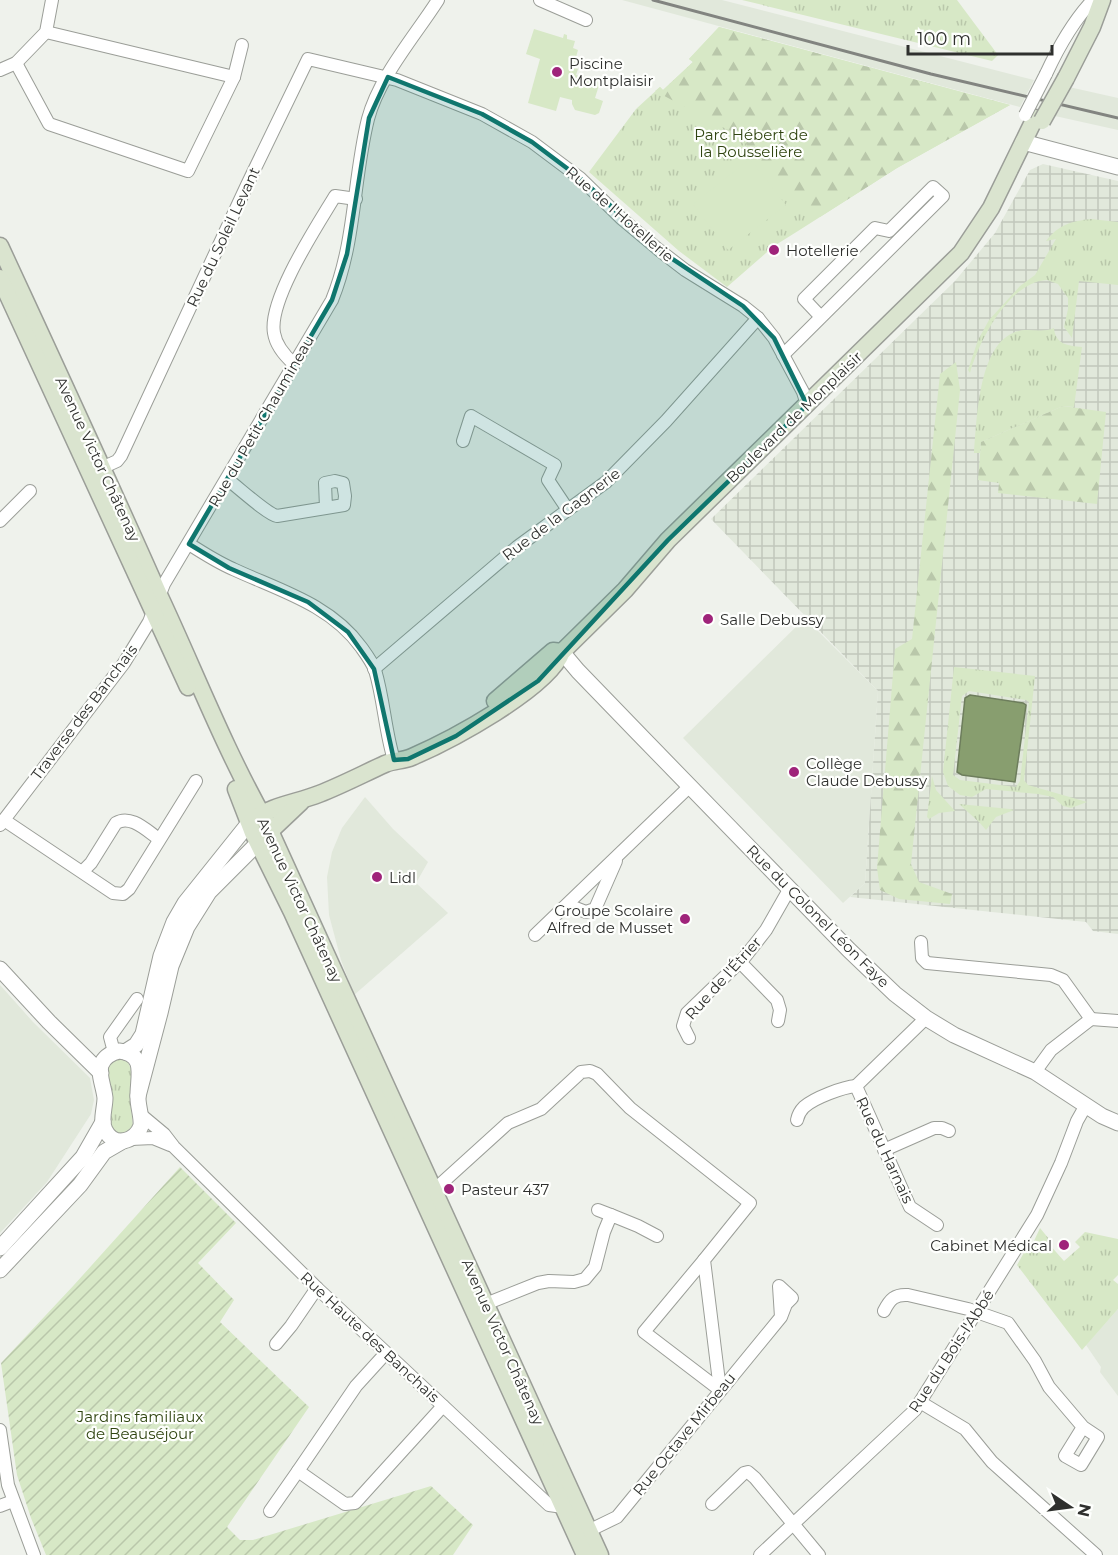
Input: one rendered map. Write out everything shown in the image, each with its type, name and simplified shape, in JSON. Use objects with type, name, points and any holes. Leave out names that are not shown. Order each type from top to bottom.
[{"type":"main road","name":"Boulevard de Monplaisir","points":[[255,818],[275,807],[301,801],[339,786],[394,760],[407,750],[477,714],[553,651],[562,652],[625,590],[668,540],[961,253],[980,226],[1027,143],[1034,118],[1075,45],[1093,0]]},
{"type":"main road","name":"Boulevard de Monplaisir","points":[[1057,76],[1092,27],[1102,0]]},
{"type":"main road","name":"Avenue Victor Châtenay","points":[[0,246],[153,612],[235,787],[255,818],[433,1191],[447,1237]]},
{"type":"main road","name":"Avenue Victor Châtenay","points":[[0,278],[159,594],[248,792],[255,818]]},
{"type":"main road","name":"Boulevard de Monplaisir","points":[[264,837],[301,801]]},
{"type":"main road","name":"Avenue Victor Châtenay","points":[[264,837],[292,912],[447,1237],[583,1534],[600,1555]]},
{"type":"main road","name":"Avenue Victor Châtenay","points":[[583,1534],[585,1555]]},
{"type":"street","points":[[0,70],[16,63],[46,32],[52,0]]},
{"type":"street","name":"Rue du Petit Chaumineau","points":[[159,594],[332,300],[347,254],[369,118],[388,77],[438,0]]},
{"type":"street","points":[[540,0],[586,20]]},
{"type":"street","points":[[46,32],[234,78]]},
{"type":"street","points":[[16,63],[50,124],[188,171],[234,78],[242,45]]},
{"type":"street","name":"Rue du Soleil Levant","points":[[96,471],[117,461],[121,456],[247,185],[309,59],[388,77]]},
{"type":"street","name":"Rue de l'Hotellerie","points":[[388,77],[482,114],[532,142],[580,178],[622,219],[659,250],[758,318],[774,338],[803,392],[807,405]]},
{"type":"street","points":[[1027,143],[1118,167]]},
{"type":"street","points":[[783,355],[943,196],[933,187],[890,231],[875,228],[804,299],[821,317]]},
{"type":"street","points":[[294,364],[283,354],[274,332],[282,289],[335,196],[356,199]]},
{"type":"street","name":"Rue de la Gagnerie","points":[[374,669],[517,547],[606,482],[625,465],[758,318]]},
{"type":"street","points":[[463,441],[471,416],[555,465],[548,480],[568,510]]},
{"type":"street","points":[[227,479],[258,502],[267,512],[274,515],[326,508]]},
{"type":"street","points":[[1,517],[30,490]]},
{"type":"street","points":[[189,544],[229,568],[300,598],[326,613],[358,643],[374,669],[388,742],[394,760]]},
{"type":"street","name":"Traverse des Banchais","points":[[2,822],[124,663],[149,622],[159,594]]},
{"type":"street","name":"Rue du Colonel Léon Faye","points":[[562,652],[895,994],[926,1018],[982,1050],[1035,1072],[1118,1123]]},
{"type":"street","points":[[2,822],[83,871],[113,893],[123,894],[129,889],[196,781]]},
{"type":"street","points":[[536,935],[690,786]]},
{"type":"street","points":[[138,1096],[158,1025],[171,966],[187,927],[191,906],[255,818]]},
{"type":"street","points":[[83,871],[91,863],[116,823],[121,820],[131,820],[159,839]]},
{"type":"street","points":[[127,1140],[109,1136],[105,1131],[103,1122],[105,1095],[101,1073],[104,1060],[136,1045],[141,1038],[161,956],[174,922],[264,837]]},
{"type":"street","points":[[568,904],[586,912],[595,909],[618,857]]},
{"type":"street","name":"Rue de l'Étrier","points":[[689,1038],[683,1026],[687,1013],[740,962],[765,930],[790,888]]},
{"type":"street","points":[[921,942],[921,955],[927,963],[1051,975],[1062,980],[1091,1019]]},
{"type":"street","points":[[740,962],[777,1000],[780,1010],[778,1020]]},
{"type":"street","points":[[0,969],[101,1073]]},
{"type":"street","points":[[116,1053],[110,1037],[137,999]]},
{"type":"street","name":"Rue du Harnais","points":[[926,1018],[856,1086],[910,1207],[937,1225]]},
{"type":"street","points":[[1035,1072],[1051,1050],[1091,1019],[1118,1021]]},
{"type":"street","points":[[0,1270],[80,1185],[104,1152],[138,1134],[141,1126],[138,1096],[139,1065],[133,1056],[116,1053],[97,1054],[76,1048]]},
{"type":"street","points":[[433,1191],[508,1124],[541,1109],[580,1072],[586,1070],[594,1072],[630,1108],[750,1203],[644,1332],[720,1390]]},
{"type":"street","points":[[797,1120],[806,1105],[846,1087],[856,1086]]},
{"type":"street","name":"Rue du Bois-l'Abbé","points":[[760,1555],[909,1416],[920,1402],[1037,1215],[1086,1105]]},
{"type":"street","name":"Rue Haute des Banchais","points":[[140,1114],[164,1134],[174,1147],[318,1288],[549,1505],[569,1504]]},
{"type":"street","points":[[0,1248],[83,1157],[103,1122]]},
{"type":"street","points":[[884,1150],[934,1128],[949,1131]]},
{"type":"street","name":"Rue Haute des Banchais","points":[[127,1140],[153,1138],[174,1147]]},
{"type":"street","points":[[598,1210],[657,1236]]},
{"type":"street","points":[[479,1307],[538,1283],[574,1282],[585,1279],[595,1267],[611,1215]]},
{"type":"street","points":[[704,1260],[720,1390]]},
{"type":"street","points":[[276,1344],[318,1288]]},
{"type":"street","points":[[884,1311],[890,1299],[903,1295],[1003,1320],[1012,1328],[1035,1361],[1049,1387],[1083,1427]]},
{"type":"street","name":"Rue Octave Mirbeau","points":[[583,1534],[617,1516],[782,1317]]},
{"type":"street","points":[[270,1511],[356,1386],[386,1353]]},
{"type":"street","points":[[920,1402],[965,1429],[992,1462],[1096,1555]]},
{"type":"street","points":[[298,1471],[345,1504],[355,1503],[443,1406]]},
{"type":"street","points":[[0,1430],[8,1485],[34,1555]]},
{"type":"street","points":[[712,1504],[744,1473],[748,1472],[819,1555]]},
{"type":"street","points":[[0,1506],[13,1501]]},
{"type":"highlighted area","points":[[388,77],[482,114],[532,142],[580,178],[659,250],[743,306],[774,338],[807,405],[668,540],[538,681],[456,736],[408,759],[394,760],[374,669],[348,632],[308,602],[229,568],[189,544],[332,300],[347,254],[369,118]]},
{"type":"shaded area","points":[[622,0],[722,0],[1034,80],[1020,107]]},
{"type":"shaded area","points":[[1069,87],[1118,98],[1118,130],[1055,116]]},
{"type":"shaded area","points":[[1043,164],[1118,181],[1118,934],[1093,931],[1086,922],[850,897],[865,883],[878,691],[711,519],[955,281],[995,233],[1030,170]]},
{"type":"shaded area","name":"Collège Claude Debussy","points":[[805,618],[878,691],[865,883],[843,903],[683,738]]},
{"type":"shaded area","points":[[970,695],[1026,705],[1015,782],[962,775],[957,772],[965,698]]},
{"type":"shaded area","points":[[365,797],[393,829],[428,862],[416,883],[448,913],[354,995],[341,960],[329,915],[327,877],[332,852],[342,828]]},
{"type":"shaded area","points":[[0,985],[33,1022],[90,1078],[94,1100],[91,1114],[47,1182],[0,1233]]},
{"type":"shaded area","points":[[1118,1309],[1118,1396],[1100,1372],[1101,1367],[1086,1345]]},
{"type":"green space","points":[[742,0],[957,0],[998,55],[992,61]]},
{"type":"green space","name":"Parc Hébert de la Rousselière","points":[[719,27],[1010,105],[897,168],[774,246],[727,287],[679,251],[589,172],[636,109],[660,87],[663,90],[693,62],[689,59]]},
{"type":"green space","points":[[719,27],[1010,105],[897,168],[820,217],[795,199],[764,169],[741,137],[655,91],[660,87],[663,90],[693,62],[689,59]]},
{"type":"green space","name":"Piscine Montplaisir","points":[[534,29],[563,38],[564,34],[567,35],[567,39],[575,41],[573,48],[578,50],[573,68],[578,69],[576,75],[600,82],[595,98],[603,101],[599,113],[595,115],[575,110],[572,100],[560,97],[556,111],[528,103],[540,59],[526,54]]},
{"type":"green space","points":[[750,159],[786,205],[728,250],[693,204]]},
{"type":"green space","points":[[1091,219],[1118,222],[1118,285],[1079,281],[1072,338],[1064,327],[1068,298],[1058,284],[1047,280],[1033,283],[1020,291],[998,315],[980,345],[970,373],[968,370],[978,340],[989,320],[1020,286],[1035,275],[1056,239],[1046,241],[1055,231],[1066,225]]},
{"type":"green space","points":[[1054,328],[1060,341],[1067,345],[1082,347],[1074,407],[1063,406],[981,442],[980,453],[974,453],[978,404],[986,369],[993,353],[1001,341],[1013,333]]},
{"type":"green space","points":[[956,362],[960,390],[911,864],[919,882],[952,894],[950,904],[899,899],[880,890],[877,868],[895,649],[912,639],[940,374]]},
{"type":"green space","points":[[1063,406],[1106,412],[1097,504],[998,493],[999,483],[978,480],[981,442]]},
{"type":"green space","points":[[954,667],[1035,676],[1024,780],[1028,785],[1087,802],[1071,808],[1063,806],[1053,797],[986,789],[972,797],[960,795],[948,786],[943,772]],"holes":[[[969,691],[1029,702],[1020,781],[1016,787],[960,780],[953,775],[962,696]]]},
{"type":"green space","points":[[932,776],[936,790],[955,811],[939,813],[929,819],[927,817]]},
{"type":"green space","points":[[959,804],[1014,810],[996,817],[986,830]]},
{"type":"green space","points":[[117,1058],[128,1062],[132,1072],[130,1098],[133,1126],[124,1134],[116,1133],[110,1126],[110,1090],[107,1070],[110,1062]]},
{"type":"green space","name":"Jardins familiaux de Beauséjour","points":[[180,1167],[236,1223],[198,1263],[234,1300],[220,1322],[309,1407],[227,1527],[240,1540],[253,1540],[431,1486],[473,1525],[453,1555],[46,1555],[17,1475],[1,1363]]},
{"type":"green space","points":[[1040,1228],[1049,1239],[1049,1244],[1064,1261],[1080,1247],[1075,1242],[1085,1232],[1118,1239],[1118,1275],[1113,1280],[1118,1284],[1118,1309],[1082,1350],[1017,1265]]},
{"type":"railway","points":[[653,0],[931,74],[1118,118]]},
{"type":"place","name":"Piscine Montplaisir","points":[[557,72]]},
{"type":"place","name":"Hotellerie","points":[[774,250]]},
{"type":"place","name":"Salle Debussy","points":[[708,619]]},
{"type":"place","name":"Collège Claude Debussy","points":[[794,772]]},
{"type":"place","name":"Lidl","points":[[377,877]]},
{"type":"place","name":"Groupe Scolaire Alfred de Musset","points":[[685,919]]},
{"type":"place","name":"Pasteur 437","points":[[449,1189]]},
{"type":"place","name":"Cabinet Médical","points":[[1064,1245]]}]
